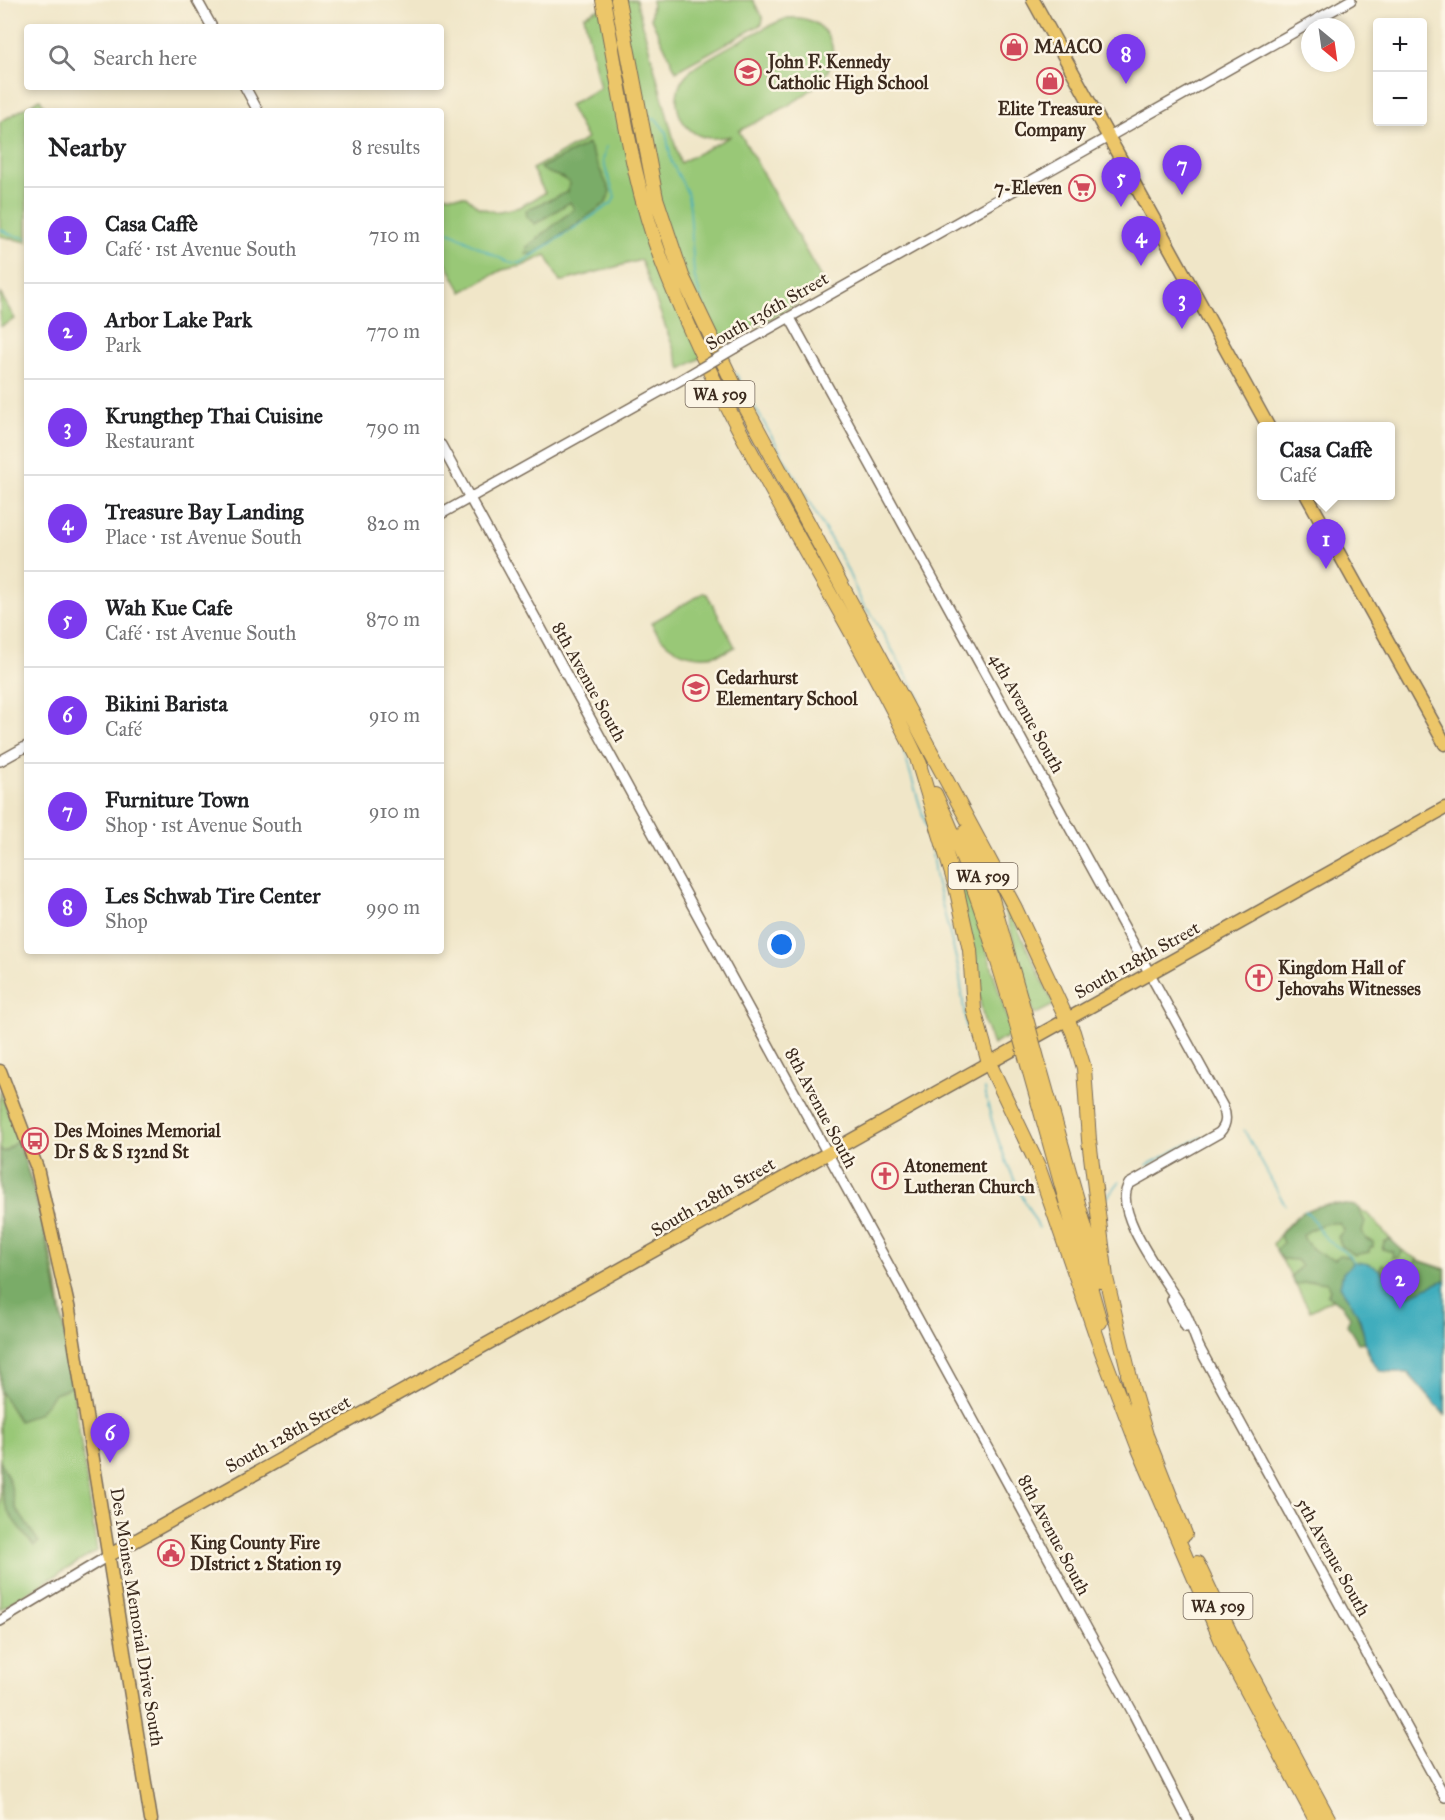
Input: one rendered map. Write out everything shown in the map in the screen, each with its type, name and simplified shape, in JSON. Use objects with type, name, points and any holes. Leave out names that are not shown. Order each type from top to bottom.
[{"type":"highway","name":"WA 509","points":[[603,0],[641,200],[667,276],[715,385],[918,758],[957,839],[1020,1015]]},
{"type":"highway","name":"WA 509","points":[[618,0],[656,198],[682,276],[736,389],[872,647],[929,745],[992,899],[1020,1015],[1127,1416],[1226,1651],[1316,1820]]},
{"type":"highway","points":[[929,745],[1014,906],[1068,1020],[1084,1068],[1089,1140],[1106,1278],[1131,1382]]},
{"type":"highway","points":[[918,758],[956,887],[970,950],[974,1010],[989,1063],[1038,1166],[1127,1416]]},
{"type":"highway","name":"WA 509","points":[[1035,1070],[1146,1435],[1191,1549],[1240,1654],[1329,1820]]},
{"type":"main road","points":[[1034,0],[1110,138],[1146,209],[1266,422]]},
{"type":"main road","points":[[1310,500],[1445,744]]},
{"type":"main road","name":"South 128th Street","points":[[108,1556],[1445,808]]},
{"type":"main road","name":"Des Moines Memorial Drive South","points":[[0,1071],[37,1168],[55,1238],[151,1820]]},
{"type":"street","points":[[197,0],[210,24]]},
{"type":"street","name":"South 136th Street","points":[[444,512],[1351,0]]},
{"type":"street","points":[[247,90],[256,108]]},
{"type":"street","name":"4th Avenue South","points":[[790,318],[1226,1115],[1224,1128],[1213,1137],[1129,1184],[1124,1196]]},
{"type":"street","name":"8th Avenue South","points":[[444,450],[1158,1759],[1188,1820]]},
{"type":"street","points":[[0,761],[24,748]]},
{"type":"street","name":"5th Avenue South","points":[[1124,1196],[1126,1212],[1170,1293],[1185,1313],[1192,1333],[1445,1797]]},
{"type":"street","name":"South 128th Street","points":[[0,1621],[108,1556]]},
{"type":"green space","points":[[615,0],[636,0],[680,163],[731,136],[704,137],[687,127],[682,119],[678,110],[678,91],[681,82],[694,68],[735,43],[788,18],[800,18],[816,23],[828,36],[833,53],[829,68],[819,82],[804,95],[739,131],[826,287],[681,369],[641,260],[560,282],[546,255],[522,266],[502,270],[462,292],[444,259],[444,195],[466,196],[478,207],[495,212],[520,207],[545,193],[532,169],[587,139],[569,105],[600,88],[584,16]]},
{"type":"green space","points":[[652,0],[753,0],[763,19],[762,24],[676,71],[651,18]]},
{"type":"green space","points":[[40,99],[45,108],[24,108]]},
{"type":"green space","points":[[24,108],[24,241],[0,236],[0,122]]},
{"type":"green space","points":[[588,144],[610,191],[606,203],[534,254],[526,254],[527,247],[574,209],[570,202],[535,224],[527,217],[526,210],[568,192],[569,182],[540,168]]},
{"type":"green space","points":[[0,293],[15,319],[0,327]]},
{"type":"green space","points":[[703,593],[707,594],[735,647],[711,655],[699,656],[677,650],[658,634],[651,623]]},
{"type":"green space","points":[[948,835],[968,888],[1012,1034],[993,1045],[984,1022]]},
{"type":"green space","points":[[991,872],[1054,1005],[1034,1015],[1008,921]]},
{"type":"green space","points":[[0,1089],[32,1182],[55,1269],[97,1551],[0,1609]]},
{"type":"green space","points":[[18,1140],[28,1170],[51,1262],[73,1386],[53,1395],[39,1413],[19,1421],[0,1391],[0,1149],[4,1152]]},
{"type":"green space","points":[[1336,1204],[1350,1206],[1368,1214],[1402,1250],[1417,1259],[1445,1269],[1445,1415],[1408,1373],[1381,1371],[1372,1361],[1344,1293],[1310,1311],[1273,1244],[1298,1215],[1314,1207]]},
{"type":"green space","points":[[1336,1204],[1357,1206],[1365,1222],[1362,1231],[1366,1239],[1373,1242],[1373,1247],[1370,1247],[1369,1252],[1355,1255],[1342,1247],[1338,1237],[1344,1230],[1339,1223],[1320,1225],[1303,1235],[1307,1244],[1320,1254],[1335,1259],[1340,1255],[1349,1257],[1353,1263],[1343,1273],[1340,1286],[1356,1310],[1366,1342],[1358,1343],[1347,1325],[1350,1317],[1341,1304],[1327,1296],[1330,1290],[1327,1283],[1312,1281],[1295,1285],[1291,1276],[1301,1266],[1296,1260],[1281,1259],[1276,1251],[1283,1243],[1280,1235],[1298,1216],[1318,1206]]},
{"type":"green space","points":[[1390,1239],[1403,1251],[1399,1257],[1392,1257],[1393,1252],[1382,1249],[1384,1242]]},
{"type":"green space","points":[[1416,1260],[1445,1269],[1445,1280],[1407,1296],[1395,1289],[1380,1268],[1382,1264],[1387,1266],[1395,1285],[1401,1288],[1402,1280],[1406,1278],[1417,1282],[1421,1278],[1413,1269]]},
{"type":"green space","points":[[0,1460],[10,1482],[15,1507],[39,1542],[34,1546],[6,1507],[1,1488]]},
{"type":"water","points":[[1354,1262],[1373,1266],[1407,1296],[1445,1280],[1445,1415],[1408,1373],[1381,1371],[1372,1359],[1367,1349],[1360,1318],[1340,1286],[1343,1273]]},
{"type":"waterway","points":[[650,118],[657,120],[666,132],[671,161],[687,192],[694,275],[703,305]]},
{"type":"waterway","points":[[444,230],[503,260],[521,263],[612,203],[615,197],[603,161],[606,147]]},
{"type":"waterway","points":[[0,229],[11,235],[24,237]]},
{"type":"waterway","points":[[736,374],[844,563],[863,605],[873,616],[920,699]]},
{"type":"waterway","points":[[904,752],[929,836],[936,881],[959,970],[966,1026],[975,1046]]},
{"type":"waterway","points":[[985,1089],[999,1142],[1022,1196],[1039,1228]]},
{"type":"waterway","points":[[1244,1130],[1285,1205]]},
{"type":"waterway","points":[[1147,1165],[1202,1137]]},
{"type":"waterway","points":[[1105,1200],[1120,1181]]},
{"type":"waterway","points":[[1305,1211],[1312,1217],[1325,1237],[1348,1254],[1354,1262]]},
{"type":"place","name":"MAACO","points":[[1014,47]]},
{"type":"place","name":"John F. Kennedy Catholic High School","points":[[748,72]]},
{"type":"place","name":"Elite Treasure Company","points":[[1050,81]]},
{"type":"place","name":"Les Schwab Tire Center","points":[[1126,84]]},
{"type":"place","name":"7-Eleven","points":[[1082,188]]},
{"type":"place","name":"Furniture Town","points":[[1182,195]]},
{"type":"place","name":"Wah Kue Cafe","points":[[1121,207]]},
{"type":"place","name":"Treasure Bay Landing","points":[[1141,266]]},
{"type":"place","name":"Krungthep Thai Cuisine","points":[[1182,329]]},
{"type":"place","name":"Casa Caffè","points":[[1326,569]]},
{"type":"place","name":"Cedarhurst Elementary School","points":[[696,688]]},
{"type":"place","name":"Kingdom Hall of Jehovahs Witnesses","points":[[1259,978]]},
{"type":"place","name":"Des Moines Memorial Dr S & S 132nd St","points":[[35,1141]]},
{"type":"place","name":"Atonement Lutheran Church","points":[[885,1176]]},
{"type":"place","name":"Arbor Lake Park","points":[[1400,1309]]},
{"type":"place","name":"Bikini Barista","points":[[110,1463]]},
{"type":"place","name":"King County Fire DIstrict 2 Station 19","points":[[171,1553]]}]
